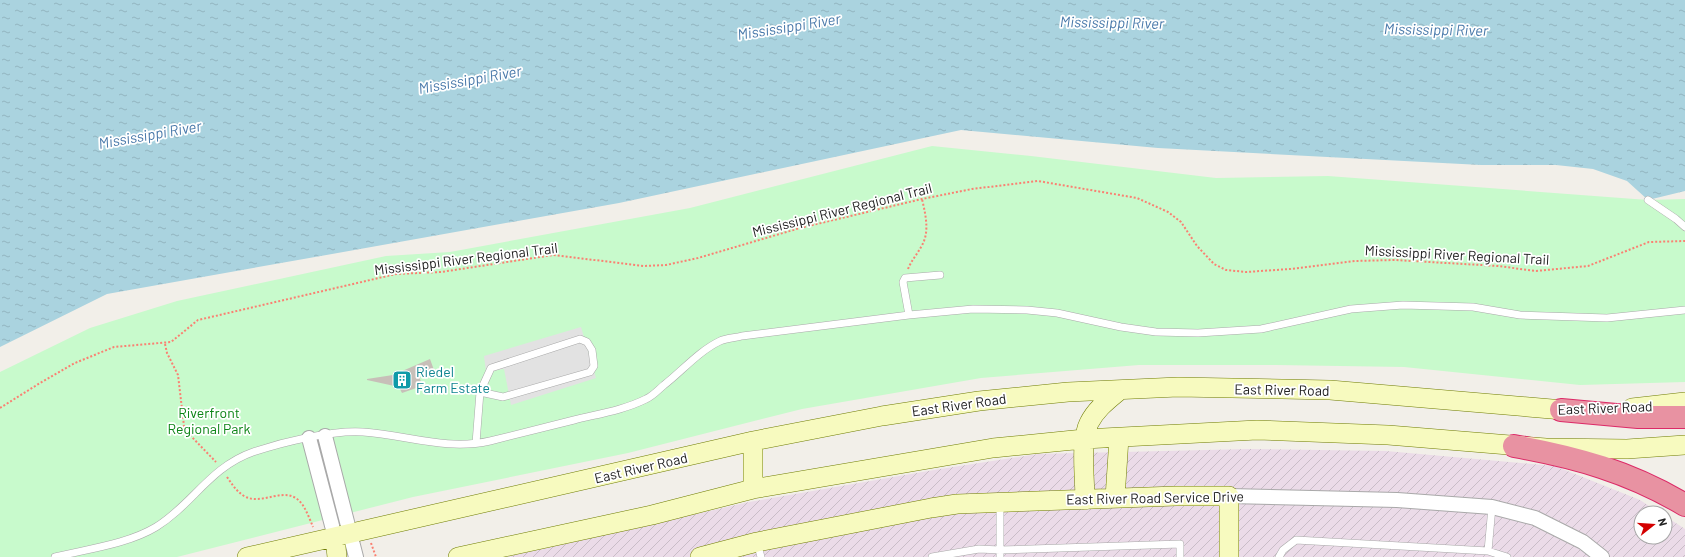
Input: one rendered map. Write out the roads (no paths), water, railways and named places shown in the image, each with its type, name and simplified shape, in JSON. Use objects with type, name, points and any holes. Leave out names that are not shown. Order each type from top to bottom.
[{"type":"highway","points":[[1561,410],[1638,417],[1685,418]]},
{"type":"highway","points":[[1514,446],[1556,454],[1605,467],[1646,484],[1685,505]]},
{"type":"street","name":"East River Road","points":[[247,557],[753,442],[882,416],[979,401],[1068,392],[1178,387],[1204,389],[1330,390],[1561,410],[1602,411],[1685,402]]},
{"type":"street","points":[[1084,500],[1084,439],[1088,424],[1101,406],[1120,390]]},
{"type":"street","points":[[458,557],[652,515],[753,489],[993,448],[1084,439],[1230,431],[1263,431],[1395,435],[1514,446],[1568,448],[1634,449],[1685,445]]},
{"type":"street","points":[[325,436],[342,536],[337,557]]},
{"type":"street","points":[[309,438],[342,536],[356,557]]},
{"type":"street","points":[[1115,498],[1119,438]]},
{"type":"street","points":[[753,442],[753,489]]},
{"type":"street","points":[[1229,496],[1229,557]]},
{"type":"street","name":"East River Road Service Drive","points":[[700,557],[759,549],[931,508],[957,504],[1115,498],[1229,496],[1404,500],[1492,507],[1535,518],[1583,542],[1602,557]]},
{"type":"lane","points":[[1648,200],[1685,227]]},
{"type":"lane","points":[[909,315],[903,282],[905,278],[940,275]]},
{"type":"lane","points":[[55,557],[126,540],[156,527],[170,517],[220,468],[231,461],[252,452],[309,438],[363,432],[441,444],[476,443],[609,412],[648,398],[701,354],[721,341],[742,336],[909,315],[973,310],[1027,310],[1057,313],[1142,330],[1198,333],[1261,329],[1351,309],[1403,305],[1473,307],[1520,315],[1607,318],[1685,310]]},
{"type":"lane","points":[[476,443],[480,392],[491,368],[580,339],[587,342],[592,350],[594,366],[590,372],[503,397],[480,392]]},
{"type":"lane","points":[[1000,503],[1000,554]]},
{"type":"lane","points":[[1488,551],[1492,507]]},
{"type":"lane","points":[[1279,557],[1282,550],[1296,540],[1488,551],[1507,557]]},
{"type":"lane","points":[[932,557],[979,549],[1000,554],[1180,544],[1180,557]]},
{"type":"water","name":"Mississippi River","points":[[0,0],[1685,0],[1685,191],[1648,200],[1627,181],[1593,169],[1556,165],[1481,165],[1158,148],[961,130],[619,203],[107,294],[0,347]]},
{"type":"place","name":"Riedel Farm Estate","points":[[402,380]]},
{"type":"park label","name":"Riverfront Regional Park","points":[[209,422]]}]
